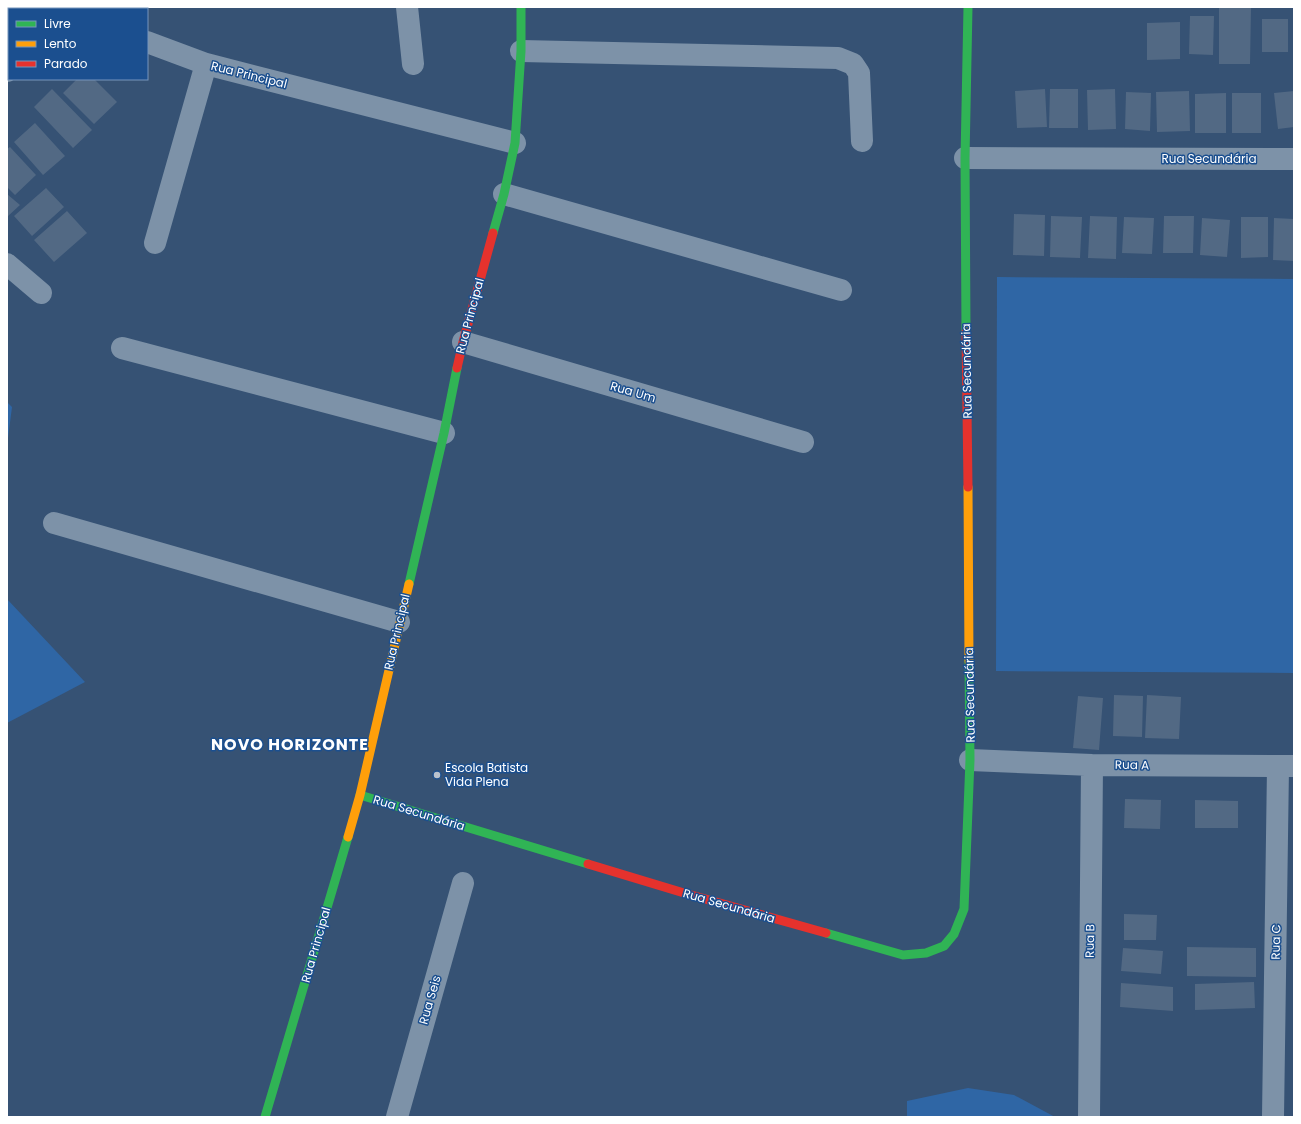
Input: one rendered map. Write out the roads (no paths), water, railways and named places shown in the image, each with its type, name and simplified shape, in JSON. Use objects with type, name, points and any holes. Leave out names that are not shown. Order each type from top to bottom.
[{"type":"street","points":[[407,7],[413,64]]},
{"type":"street","name":"Rua Principal","points":[[265,1117],[360,795],[444,433],[463,342],[504,194],[515,143],[521,51],[521,7]]},
{"type":"street","points":[[965,158],[968,7]]},
{"type":"street","name":"Rua Principal","points":[[148,42],[206,64],[515,143]]},
{"type":"street","points":[[521,51],[838,58],[853,64],[860,73],[862,141]]},
{"type":"street","points":[[154,243],[206,64]]},
{"type":"street","name":"Rua Secundária","points":[[360,795],[684,893],[903,955],[926,953],[944,946],[954,934],[964,909],[970,760],[965,158],[1294,160]]},
{"type":"street","points":[[504,194],[841,290]]},
{"type":"street","points":[[7,264],[41,293]]},
{"type":"street","name":"Rua Um","points":[[463,342],[803,442]]},
{"type":"street","points":[[122,348],[444,433]]},
{"type":"street","points":[[54,523],[400,622]]},
{"type":"street","name":"Rua A","points":[[970,760],[1092,765],[1286,767]]},
{"type":"street","name":"Rua B","points":[[1089,1117],[1092,765]]},
{"type":"street","name":"Rua C","points":[[1274,1117],[1286,767]]},
{"type":"street","name":"Rua Seis","points":[[397,1117],[463,883]]},
{"type":"place","name":"Escola Batista Vida Plena","points":[[437,775]]},
{"type":"district","name":"NOVO HORIZONTE","points":[[290,744]]}]
